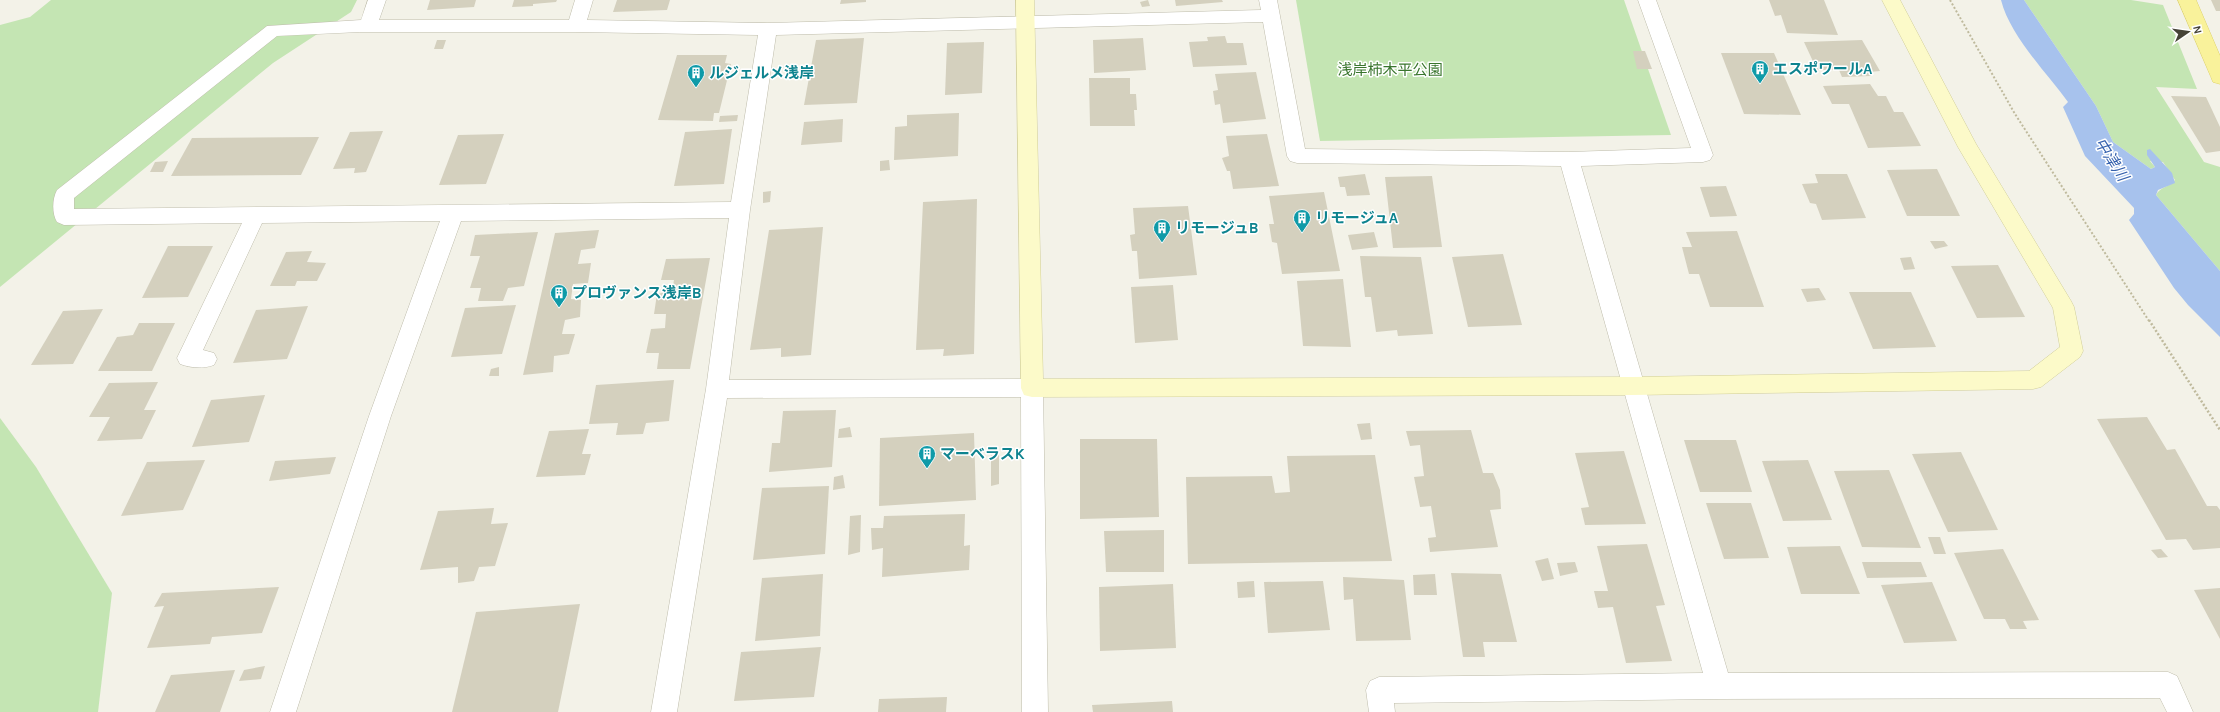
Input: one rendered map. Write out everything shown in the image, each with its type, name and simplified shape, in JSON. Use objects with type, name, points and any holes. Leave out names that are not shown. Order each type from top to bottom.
[{"type":"main road","points":[[2187,0],[2220,77]]},
{"type":"street","points":[[368,26],[378,0]]},
{"type":"street","points":[[576,26],[584,0]]},
{"type":"street","points":[[1025,0],[1032,388],[1035,712]]},
{"type":"street","points":[[740,210],[64,217],[64,195],[273,30],[368,26],[576,26],[768,29],[1026,23],[1269,8],[1297,156],[1569,159],[1703,155],[1647,0]]},
{"type":"street","points":[[717,389],[1632,386],[2033,380],[2072,351],[2063,307],[1968,147],[1891,0]]},
{"type":"street","points":[[664,712],[717,389],[740,210],[768,29]]},
{"type":"street","points":[[1569,159],[1632,386],[1719,686]]},
{"type":"street","points":[[283,712],[380,416],[453,214]]},
{"type":"street","points":[[206,359],[188,358],[255,216]]},
{"type":"street","points":[[1382,712],[1379,690],[1719,686],[2168,685],[2180,712]]},
{"type":"path","points":[[1950,0],[2015,114],[2220,430]]},
{"type":"green space","points":[[51,0],[357,0],[351,12],[273,63],[0,287],[0,25],[30,17]]},
{"type":"green space","name":"浅岸柿木平公園","points":[[1296,0],[1624,0],[1671,135],[1320,141]]},
{"type":"green space","points":[[2024,0],[2131,0],[2163,5],[2197,89],[2156,87],[2204,162],[2220,167],[2220,271],[2156,195],[2160,190],[2175,180],[2163,162],[2150,161],[2155,167],[2151,169],[2113,142],[2096,106]]},
{"type":"green space","points":[[0,418],[36,467],[112,593],[98,712],[0,712]]},
{"type":"water","name":"中津川","points":[[2001,0],[2024,0],[2096,106],[2113,142],[2151,169],[2155,167],[2147,155],[2147,150],[2150,149],[2172,173],[2175,183],[2158,190],[2156,195],[2220,271],[2220,337],[2188,305],[2174,288],[2129,220],[2134,214],[2134,208],[2085,156],[2063,107],[2068,102],[2030,54],[2012,27]]},
{"type":"building","points":[[430,0],[476,0],[474,7],[427,10]]},
{"type":"building","points":[[514,0],[557,0],[556,2],[533,4],[533,6],[512,7]]},
{"type":"building","points":[[617,0],[670,0],[667,10],[613,12]]},
{"type":"building","points":[[841,0],[866,0],[866,2],[840,4]]},
{"type":"building","points":[[1148,0],[1150,6],[1142,7],[1140,2]]},
{"type":"building","points":[[1175,0],[1222,0],[1223,2],[1176,6]]},
{"type":"building","points":[[1769,0],[1824,0],[1838,35],[1787,33],[1781,15],[1775,16]]},
{"type":"building","points":[[2211,0],[2220,0],[2220,11],[2216,11]]},
{"type":"building","points":[[1225,36],[1227,43],[1243,43],[1247,65],[1193,67],[1189,42],[1208,41],[1207,37]]},
{"type":"building","points":[[864,38],[857,103],[804,105],[816,40]]},
{"type":"building","points":[[1143,38],[1146,70],[1094,73],[1093,40]]},
{"type":"building","points":[[437,40],[446,40],[443,49],[434,49]]},
{"type":"building","points":[[1862,40],[1880,71],[1869,72],[1871,76],[1842,77],[1839,70],[1817,70],[1804,42]]},
{"type":"building","points":[[984,42],[982,93],[945,95],[947,43]]},
{"type":"building","points":[[1633,51],[1645,51],[1652,69],[1637,69]]},
{"type":"building","name":"エスポワールA","points":[[1721,53],[1774,53],[1801,115],[1744,114]]},
{"type":"building","name":"ルジェルメ浅岸","points":[[677,55],[727,55],[725,63],[731,64],[719,113],[714,113],[713,121],[658,120]]},
{"type":"building","points":[[1256,72],[1266,119],[1223,123],[1220,104],[1215,105],[1213,91],[1218,90],[1215,74]]},
{"type":"building","points":[[1089,78],[1130,78],[1130,94],[1136,94],[1137,110],[1134,110],[1135,126],[1090,126]]},
{"type":"building","points":[[1870,84],[1878,96],[1886,96],[1894,112],[1903,112],[1921,146],[1868,148],[1849,104],[1832,104],[1823,86]]},
{"type":"building","points":[[2171,96],[2206,97],[2220,127],[2220,151],[2206,153]]},
{"type":"building","points":[[959,113],[958,156],[894,160],[895,127],[907,126],[907,115]]},
{"type":"building","points":[[738,115],[737,121],[719,122],[720,116]]},
{"type":"building","points":[[843,119],[842,142],[801,145],[804,122]]},
{"type":"building","points":[[732,129],[724,184],[674,186],[685,132]]},
{"type":"building","points":[[383,131],[366,172],[354,173],[355,168],[333,169],[350,132]]},
{"type":"building","points":[[504,134],[486,184],[439,185],[458,135]]},
{"type":"building","points":[[1267,134],[1279,186],[1233,189],[1230,171],[1227,171],[1222,158],[1229,156],[1226,136]]},
{"type":"building","points":[[319,137],[301,175],[171,176],[192,138]]},
{"type":"building","points":[[889,160],[890,170],[880,171],[880,161]]},
{"type":"building","points":[[168,161],[163,172],[150,172],[155,162]]},
{"type":"building","points":[[1937,169],[1960,216],[1907,216],[1887,170]]},
{"type":"building","points":[[1365,174],[1370,195],[1347,196],[1345,187],[1340,187],[1338,177]]},
{"type":"building","points":[[1815,174],[1847,174],[1866,218],[1822,220],[1816,204],[1810,203],[1802,184],[1818,183]]},
{"type":"building","points":[[1432,176],[1442,247],[1393,248],[1385,177]]},
{"type":"building","points":[[1726,186],[1737,216],[1710,217],[1700,187]]},
{"type":"building","points":[[771,191],[770,202],[763,203],[763,192]]},
{"type":"building","name":"リモージュA","points":[[1324,192],[1340,271],[1282,274],[1277,243],[1272,242],[1269,224],[1274,224],[1269,196]]},
{"type":"building","points":[[977,199],[974,354],[943,356],[944,349],[916,350],[923,202]]},
{"type":"building","name":"リモージュB","points":[[1188,206],[1197,275],[1139,279],[1137,251],[1132,251],[1130,235],[1135,234],[1133,208]]},
{"type":"building","points":[[823,227],[811,355],[781,357],[781,348],[750,350],[769,230]]},
{"type":"building","name":"プロヴァンス浅岸B","points":[[599,230],[595,248],[581,250],[578,264],[591,263],[588,283],[573,284],[571,299],[581,300],[580,317],[565,320],[562,334],[575,334],[569,354],[554,356],[553,372],[523,375],[555,233]]},
{"type":"building","points":[[1737,231],[1764,307],[1710,307],[1699,274],[1689,274],[1682,247],[1692,247],[1686,232]]},
{"type":"building","points":[[538,232],[524,286],[508,288],[503,301],[478,301],[481,288],[470,288],[480,256],[470,256],[475,235]]},
{"type":"building","points":[[1374,232],[1378,247],[1352,250],[1348,235]]},
{"type":"building","points":[[1930,241],[1944,241],[1948,246],[1935,249]]},
{"type":"building","points":[[168,246],[213,246],[188,297],[142,298]]},
{"type":"building","points":[[312,251],[307,262],[326,263],[317,281],[297,281],[295,286],[270,286],[286,252]]},
{"type":"building","points":[[1503,254],[1522,325],[1468,327],[1452,257]]},
{"type":"building","points":[[1360,256],[1421,257],[1433,334],[1398,336],[1397,330],[1376,332],[1371,297],[1365,297]]},
{"type":"building","points":[[1911,257],[1915,269],[1904,270],[1900,258]]},
{"type":"building","points":[[710,258],[690,369],[657,369],[659,353],[646,353],[651,329],[665,328],[666,314],[654,314],[657,294],[672,291],[674,280],[661,280],[666,259]]},
{"type":"building","points":[[1998,265],[2025,317],[1977,318],[1951,266]]},
{"type":"building","points":[[1343,279],[1351,347],[1303,346],[1297,281]]},
{"type":"building","points":[[1173,285],[1178,340],[1135,343],[1131,287]]},
{"type":"building","points":[[1819,288],[1826,300],[1807,302],[1801,289]]},
{"type":"building","points":[[1849,292],[1911,292],[1936,347],[1873,349]]},
{"type":"building","points":[[516,305],[502,354],[451,357],[465,308]]},
{"type":"building","points":[[308,306],[287,359],[233,363],[256,310]]},
{"type":"building","points":[[103,309],[73,364],[31,365],[63,311]]},
{"type":"building","points":[[139,323],[175,323],[152,371],[98,371],[117,337],[133,335]]},
{"type":"building","points":[[499,367],[499,376],[489,376],[491,369]]},
{"type":"building","points":[[674,380],[669,421],[646,423],[643,434],[616,435],[618,423],[589,424],[596,385]]},
{"type":"building","points":[[158,382],[144,410],[156,410],[142,439],[97,441],[110,417],[89,417],[109,383]]},
{"type":"building","points":[[265,395],[249,442],[192,447],[211,400]]},
{"type":"building","points":[[836,410],[832,467],[769,472],[772,443],[780,443],[783,411]]},
{"type":"building","points":[[2147,417],[2167,450],[2175,449],[2207,506],[2217,506],[2220,510],[2220,548],[2193,550],[2186,539],[2166,540],[2097,419]]},
{"type":"building","points":[[1370,423],[1372,439],[1361,440],[1357,424]]},
{"type":"building","points":[[850,427],[852,437],[838,438],[839,429]]},
{"type":"building","points":[[589,429],[582,454],[591,454],[585,475],[536,477],[549,431]]},
{"type":"building","points":[[1471,430],[1483,473],[1493,473],[1500,490],[1501,509],[1490,510],[1498,547],[1430,552],[1428,538],[1436,537],[1431,506],[1420,507],[1414,477],[1424,476],[1420,445],[1410,446],[1406,431]]},
{"type":"building","name":"マーベラスK","points":[[974,433],[976,500],[879,506],[880,438]]},
{"type":"building","points":[[1080,439],[1157,439],[1159,517],[1080,519]]},
{"type":"building","points":[[1684,440],[1736,440],[1752,492],[1700,492]]},
{"type":"building","points":[[1624,451],[1646,524],[1585,525],[1581,508],[1589,507],[1575,453]]},
{"type":"building","points":[[1961,452],[1998,530],[1948,532],[1912,454]]},
{"type":"building","points":[[991,455],[999,455],[999,484],[991,486]]},
{"type":"building","points":[[1375,455],[1392,561],[1188,564],[1186,477],[1272,476],[1275,493],[1290,492],[1287,456]]},
{"type":"building","points":[[336,457],[330,474],[269,481],[275,461]]},
{"type":"building","points":[[205,460],[183,510],[121,516],[147,462]]},
{"type":"building","points":[[1808,460],[1832,520],[1783,521],[1762,461]]},
{"type":"building","points":[[1889,470],[1921,548],[1862,547],[1834,471]]},
{"type":"building","points":[[843,475],[845,488],[833,490],[834,477]]},
{"type":"building","points":[[829,486],[825,554],[753,560],[762,488]]},
{"type":"building","points":[[1706,503],[1751,503],[1769,558],[1724,559]]},
{"type":"building","points":[[494,508],[491,524],[508,523],[495,566],[479,567],[474,581],[458,583],[458,567],[420,570],[438,511]]},
{"type":"building","points":[[965,514],[964,546],[970,545],[969,570],[882,577],[883,548],[872,550],[871,528],[883,528],[884,516]]},
{"type":"building","points":[[861,515],[860,552],[848,555],[850,516]]},
{"type":"building","points":[[1164,530],[1164,572],[1106,572],[1104,531]]},
{"type":"building","points":[[1928,537],[1940,537],[1946,554],[1934,554]]},
{"type":"building","points":[[1647,544],[1665,605],[1656,606],[1672,661],[1626,663],[1613,607],[1598,608],[1594,591],[1608,591],[1597,546]]},
{"type":"building","points":[[1840,546],[1860,594],[1801,594],[1787,547]]},
{"type":"building","points":[[2003,549],[2039,620],[2023,621],[2027,629],[2010,629],[2005,619],[1984,619],[1954,553]]},
{"type":"building","points":[[2161,549],[2168,557],[2158,558],[2151,550]]},
{"type":"building","points":[[1548,558],[1554,579],[1542,581],[1535,561]]},
{"type":"building","points":[[1575,562],[1578,572],[1560,576],[1557,563]]},
{"type":"building","points":[[1862,562],[1921,562],[1927,577],[1867,578]]},
{"type":"building","points":[[1451,573],[1501,574],[1517,642],[1483,642],[1485,657],[1463,657]]},
{"type":"building","points":[[823,574],[820,636],[755,641],[762,578]]},
{"type":"building","points":[[1435,574],[1437,595],[1414,595],[1413,575]]},
{"type":"building","points":[[1343,577],[1404,580],[1411,640],[1356,641],[1353,599],[1344,600]]},
{"type":"building","points":[[1254,581],[1255,597],[1238,598],[1237,582]]},
{"type":"building","points":[[1323,581],[1330,630],[1268,633],[1264,582]]},
{"type":"building","points":[[1932,582],[1957,641],[1904,643],[1881,585]]},
{"type":"building","points":[[1173,584],[1176,648],[1100,651],[1099,587]]},
{"type":"building","points":[[279,587],[262,633],[212,637],[210,644],[147,648],[164,606],[154,607],[162,593]]},
{"type":"building","points":[[2220,588],[2220,639],[2194,590]]},
{"type":"building","points":[[580,604],[558,712],[452,712],[476,612]]},
{"type":"building","points":[[821,647],[814,697],[734,701],[741,652]]},
{"type":"building","points":[[265,666],[261,679],[239,681],[244,670]]},
{"type":"building","points":[[235,670],[220,712],[155,712],[171,675]]},
{"type":"building","points":[[947,697],[946,712],[878,712],[879,699]]},
{"type":"building","points":[[1172,701],[1173,712],[1093,712],[1092,705]]},
{"type":"place","name":"エスポワールA","points":[[1760,84]]},
{"type":"place","name":"ルジェルメ浅岸","points":[[696,88]]},
{"type":"place","name":"リモージュA","points":[[1302,233]]},
{"type":"place","name":"リモージュB","points":[[1162,243]]},
{"type":"place","name":"プロヴァンス浅岸B","points":[[559,308]]},
{"type":"place","name":"マーベラスK","points":[[927,469]]}]
